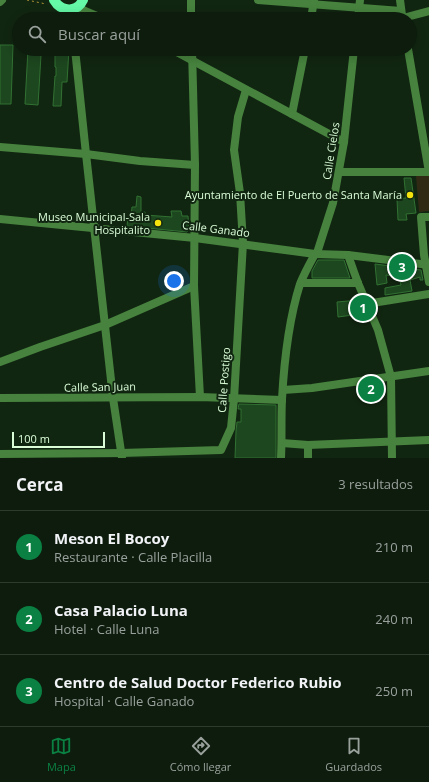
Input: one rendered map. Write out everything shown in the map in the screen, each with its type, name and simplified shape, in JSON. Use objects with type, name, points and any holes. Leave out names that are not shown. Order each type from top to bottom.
[{"type":"main road","points":[[53,0],[62,8],[67,10],[78,5]]},
{"type":"street","points":[[191,0],[191,12]]},
{"type":"street","points":[[258,0],[360,4],[389,12]]},
{"type":"street","points":[[400,0],[402,12]]},
{"type":"street","points":[[312,12],[314,2]]},
{"type":"street","points":[[78,5],[87,12]]},
{"type":"street","points":[[417,13],[429,11]]},
{"type":"street","points":[[76,56],[113,398],[122,456]]},
{"type":"street","points":[[184,56],[344,142]]},
{"type":"street","points":[[192,56],[195,165],[194,286],[200,397]]},
{"type":"street","points":[[292,114],[304,56]]},
{"type":"street","name":"Calle Cielos","points":[[281,458],[282,390],[293,312],[300,283],[316,254],[333,204],[344,142],[353,56]]},
{"type":"street","points":[[339,172],[429,172],[409,56]]},
{"type":"street","name":"Calle Postigo","points":[[0,454],[122,456],[221,450],[232,428],[243,243],[240,193],[234,150],[238,117],[246,90]]},
{"type":"street","points":[[0,147],[195,165]]},
{"type":"street","points":[[429,217],[421,217],[429,282]]},
{"type":"street","name":"Calle Ganado","points":[[0,219],[243,243],[316,254],[348,255],[427,265]]},
{"type":"street","points":[[348,255],[358,284],[378,330],[391,377],[392,458]]},
{"type":"street","points":[[300,283],[358,284]]},
{"type":"street","points":[[0,362],[40,346],[105,325],[194,286]]},
{"type":"street","points":[[366,304],[429,294]]},
{"type":"street","points":[[282,390],[312,388],[429,371]]},
{"type":"street","name":"Calle San Juan","points":[[0,398],[200,397],[282,400]]},
{"type":"street","points":[[282,443],[308,445],[429,440]]},
{"type":"street","points":[[308,445],[308,458]]},
{"type":"shaded area","points":[[429,175],[429,211],[419,212],[416,176]]},
{"type":"building","points":[[0,45],[12,45],[11,104],[0,104]]},
{"type":"building","points":[[28,56],[41,56],[38,105],[25,104]]},
{"type":"building","points":[[55,56],[69,56],[67,82],[62,82],[61,106],[53,106],[56,76]]},
{"type":"building","name":"Ayuntamiento de El Puerto de Santa María","points":[[404,178],[411,178],[416,213],[406,214],[407,220],[398,220],[397,199],[406,198]]},
{"type":"building","name":"Museo Municipal-Sala Hospitalito","points":[[137,196],[141,197],[141,212],[145,212],[145,215],[172,217],[171,211],[181,211],[182,216],[188,216],[189,229],[187,232],[127,226],[128,216],[131,217],[132,207],[136,207]]},
{"type":"building","points":[[318,260],[344,260],[350,278],[312,278],[312,271]]},
{"type":"building","points":[[375,264],[421,270],[423,280],[420,280],[420,277],[410,280],[412,291],[385,295],[385,288],[401,285],[399,277],[386,275],[387,283],[377,285]]},
{"type":"building","points":[[359,300],[365,314],[338,317],[337,302]]},
{"type":"building","points":[[239,404],[276,405],[276,458],[235,458],[237,422],[241,422],[241,409],[238,409]]},
{"type":"place","name":"Ayuntamiento de El Puerto de Santa María","points":[[410,195]]},
{"type":"place","name":"Museo Municipal-Sala Hospitalito","points":[[158,223]]},
{"type":"place","name":"Centro de Salud Doctor Federico Rubio","points":[[402,267]]},
{"type":"place","name":"Meson El Bocoy","points":[[363,308]]},
{"type":"place","name":"Casa Palacio Luna","points":[[371,389]]}]
